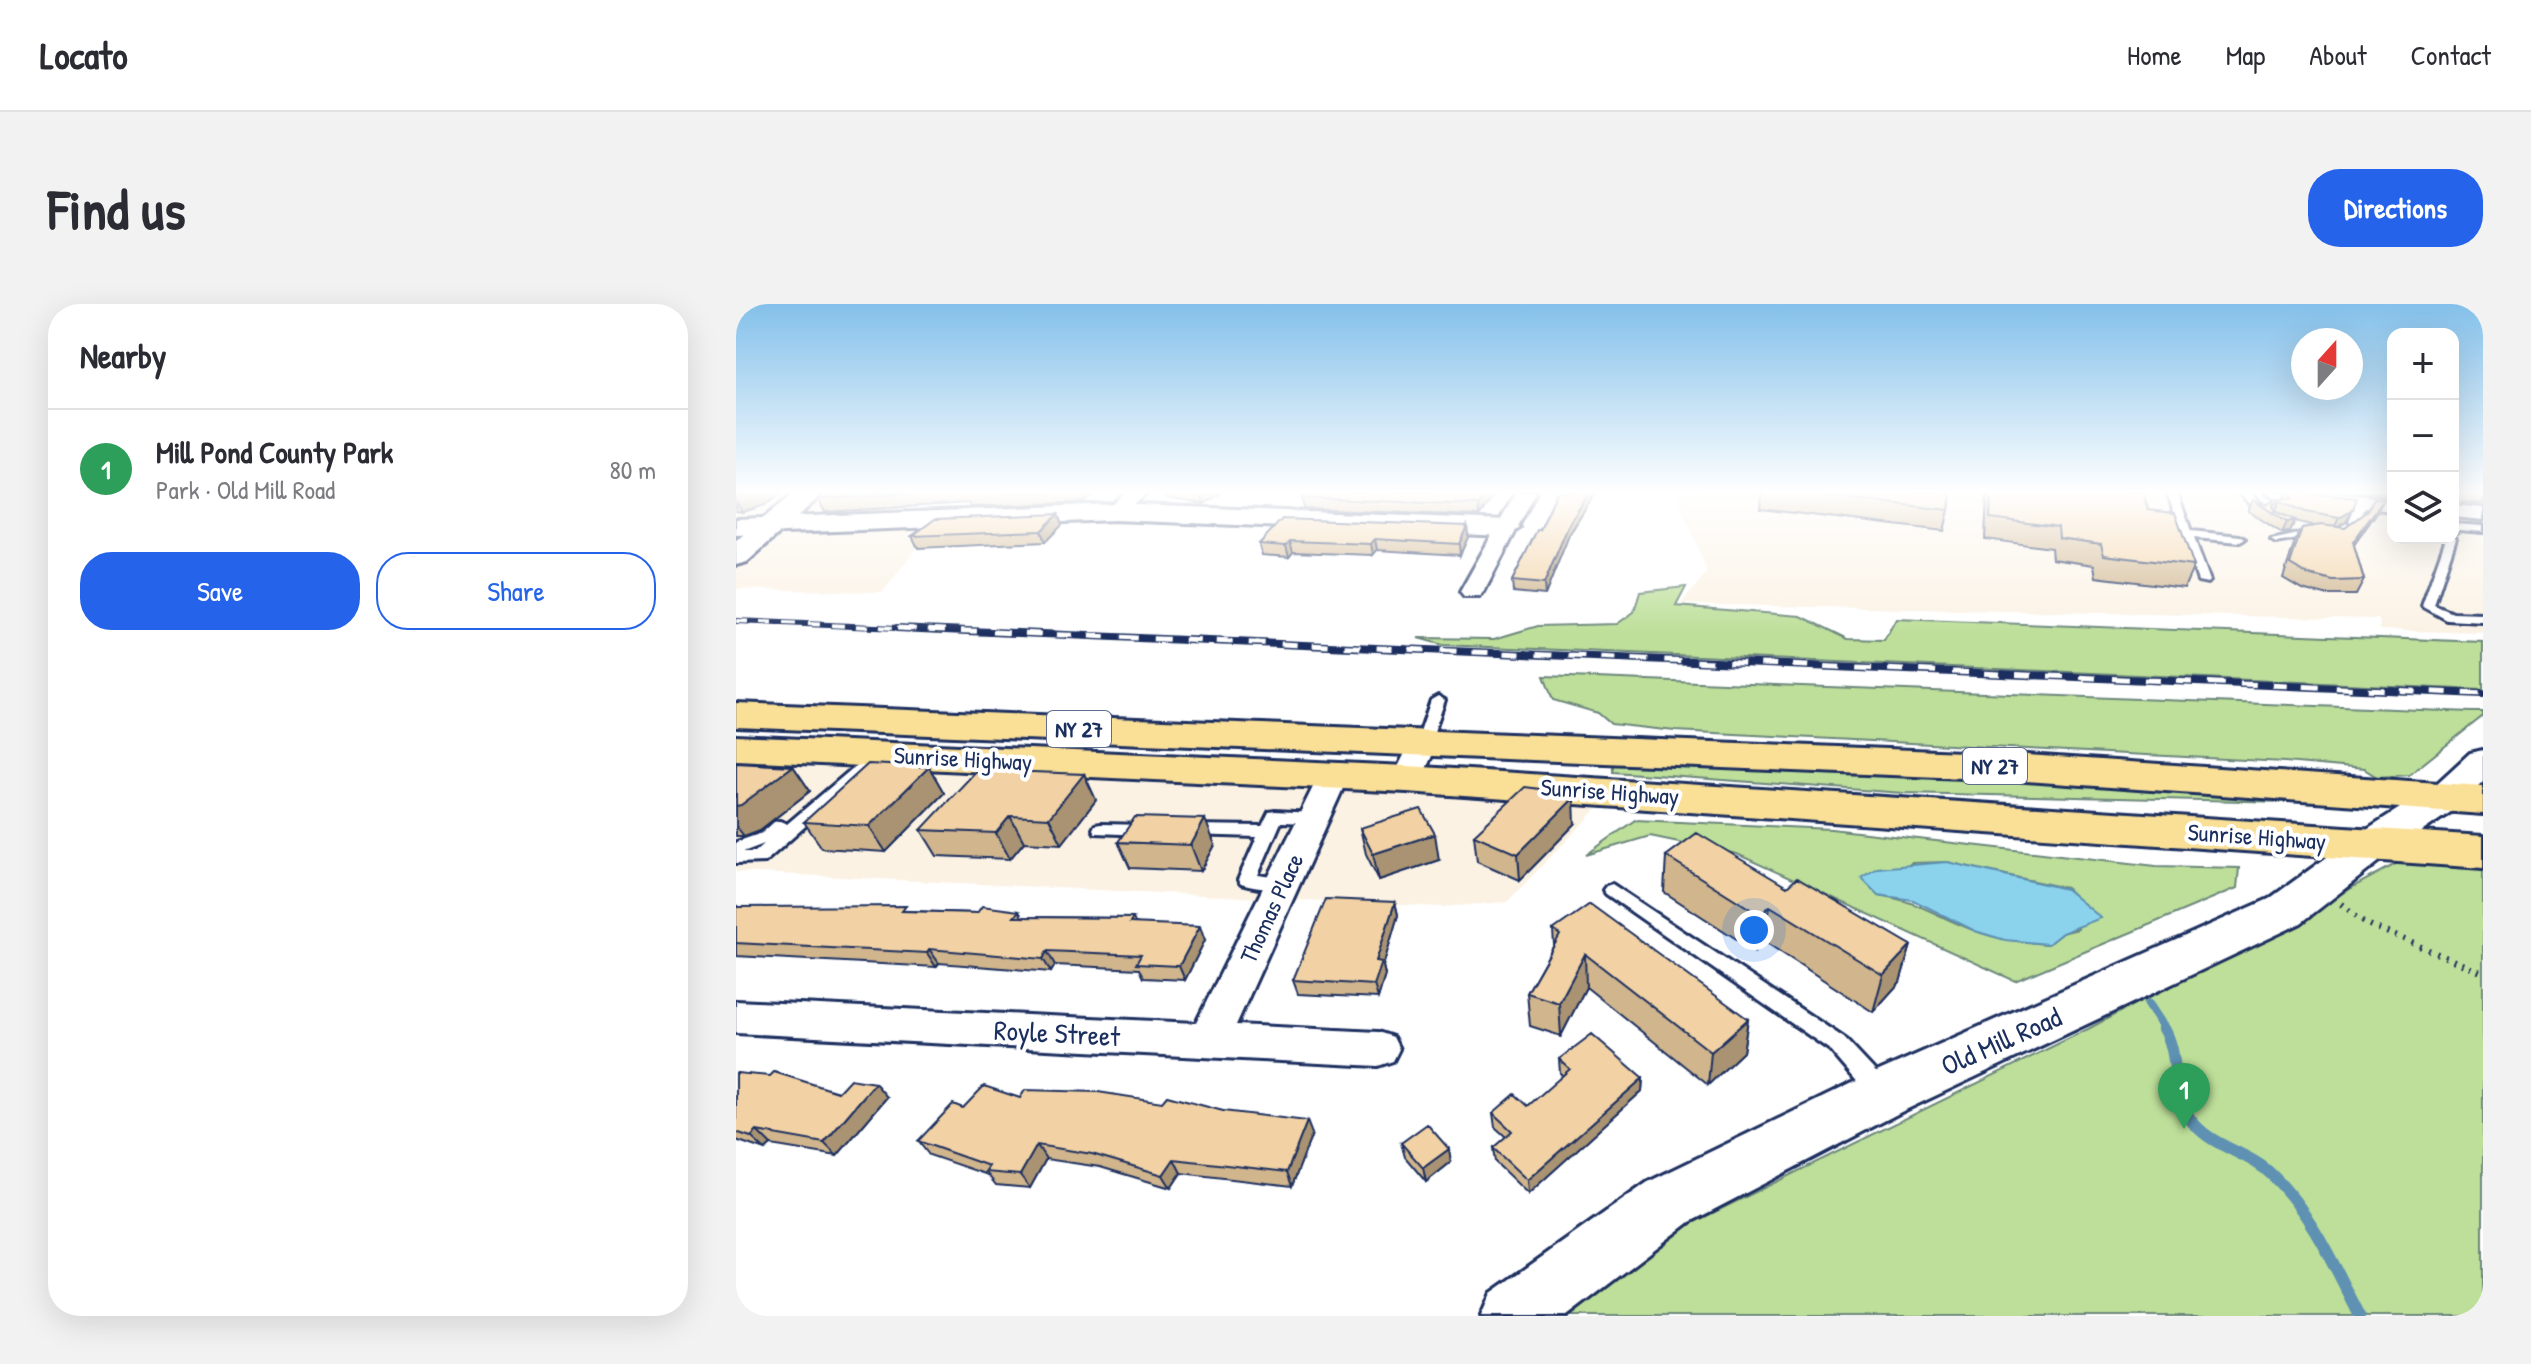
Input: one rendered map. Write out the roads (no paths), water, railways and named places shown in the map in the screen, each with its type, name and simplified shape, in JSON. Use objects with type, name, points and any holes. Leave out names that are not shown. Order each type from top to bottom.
[{"type":"highway","name":"Sunrise Highway","points":[[740,743],[1415,761],[2074,770],[2465,798]]},
{"type":"highway","name":"Sunrise Highway","points":[[740,743],[878,754],[1334,775],[1415,761],[2017,818],[2483,852]]},
{"type":"highway","points":[[2017,818],[2127,808],[2304,808],[2465,798]]},
{"type":"highway","points":[[2374,844],[2483,831]]},
{"type":"main road","points":[[736,556],[755,539]]},
{"type":"street","points":[[1472,592],[1501,539]]},
{"type":"street","name":"Old Mill Road","points":[[1514,1316],[1669,1202],[1882,1095],[2285,911],[2374,844],[2465,798],[2483,761]]},
{"type":"street","name":"Thomas Place","points":[[1208,1041],[1334,775]]},
{"type":"street","name":"Royle Street","points":[[736,1017],[1378,1049]]},
{"type":"lane","points":[[2189,539],[2204,581]]},
{"type":"lane","points":[[2276,540],[2282,539]]},
{"type":"lane","points":[[2449,544],[2428,606],[2451,617],[2483,618]]},
{"type":"lane","points":[[1415,761],[1438,700]]},
{"type":"lane","points":[[736,857],[759,858],[878,754]]},
{"type":"lane","points":[[736,848],[768,837],[804,807],[836,792]]},
{"type":"lane","points":[[1282,883],[1247,880],[1275,816],[1313,818]]},
{"type":"lane","points":[[1101,829],[1268,832]]},
{"type":"lane","points":[[1612,890],[1837,1044],[1882,1095]]},
{"type":"water","points":[[1947,862],[2066,889],[2101,918],[2062,933],[2048,944],[2005,940],[1975,931],[1913,900],[1878,895],[1861,878],[1877,868]]},
{"type":"waterway","points":[[2148,1003],[2165,1029]]},
{"type":"waterway","points":[[2163,1027],[2172,1048],[2179,1095],[2188,1116],[2206,1135],[2262,1167],[2286,1190],[2322,1242],[2360,1316]]},
{"type":"railway","points":[[736,621],[943,630]]},
{"type":"railway","points":[[897,628],[943,630]]},
{"type":"railway","points":[[943,630],[2483,694]]},
{"type":"place","name":"Mill Pond County Park","points":[[2184,1129]]}]
